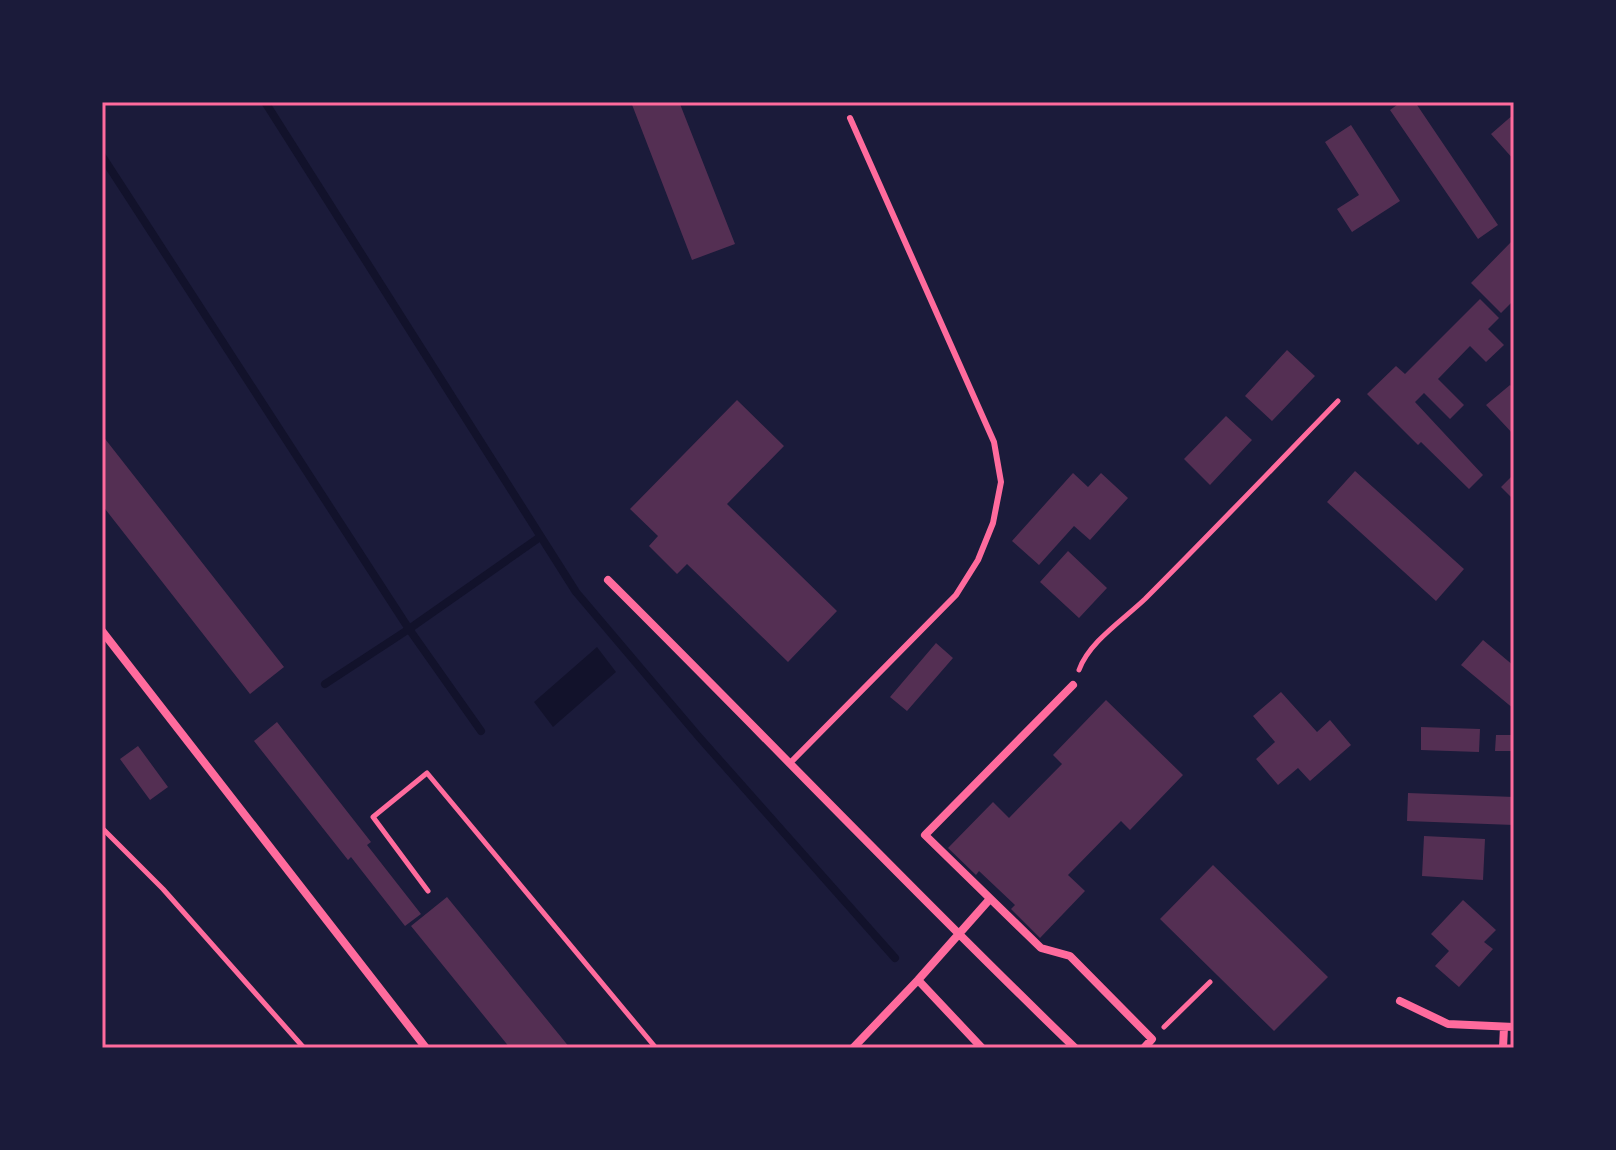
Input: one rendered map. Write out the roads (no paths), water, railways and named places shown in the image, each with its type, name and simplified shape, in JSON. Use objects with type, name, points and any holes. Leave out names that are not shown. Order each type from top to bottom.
[{"type":"street","points":[[608,580],[791,762],[957,935],[1075,1048]]},
{"type":"street","points":[[102,631],[426,1048]]},
{"type":"street","points":[[1073,685],[925,835],[1041,948],[1070,956],[1152,1039],[1144,1048]]},
{"type":"street","points":[[853,1048],[989,900]]},
{"type":"street","points":[[918,980],[982,1048]]},
{"type":"street","points":[[1400,1001],[1448,1024],[1509,1027],[1503,1048]]},
{"type":"lane","points":[[791,762],[956,595],[978,560],[993,523],[1001,482],[994,442],[850,118]]},
{"type":"waterway","points":[[265,102],[576,592],[699,737],[895,958]]},
{"type":"waterway","points":[[102,156],[409,629],[481,731]]},
{"type":"waterway","points":[[325,684],[540,537]]}]
